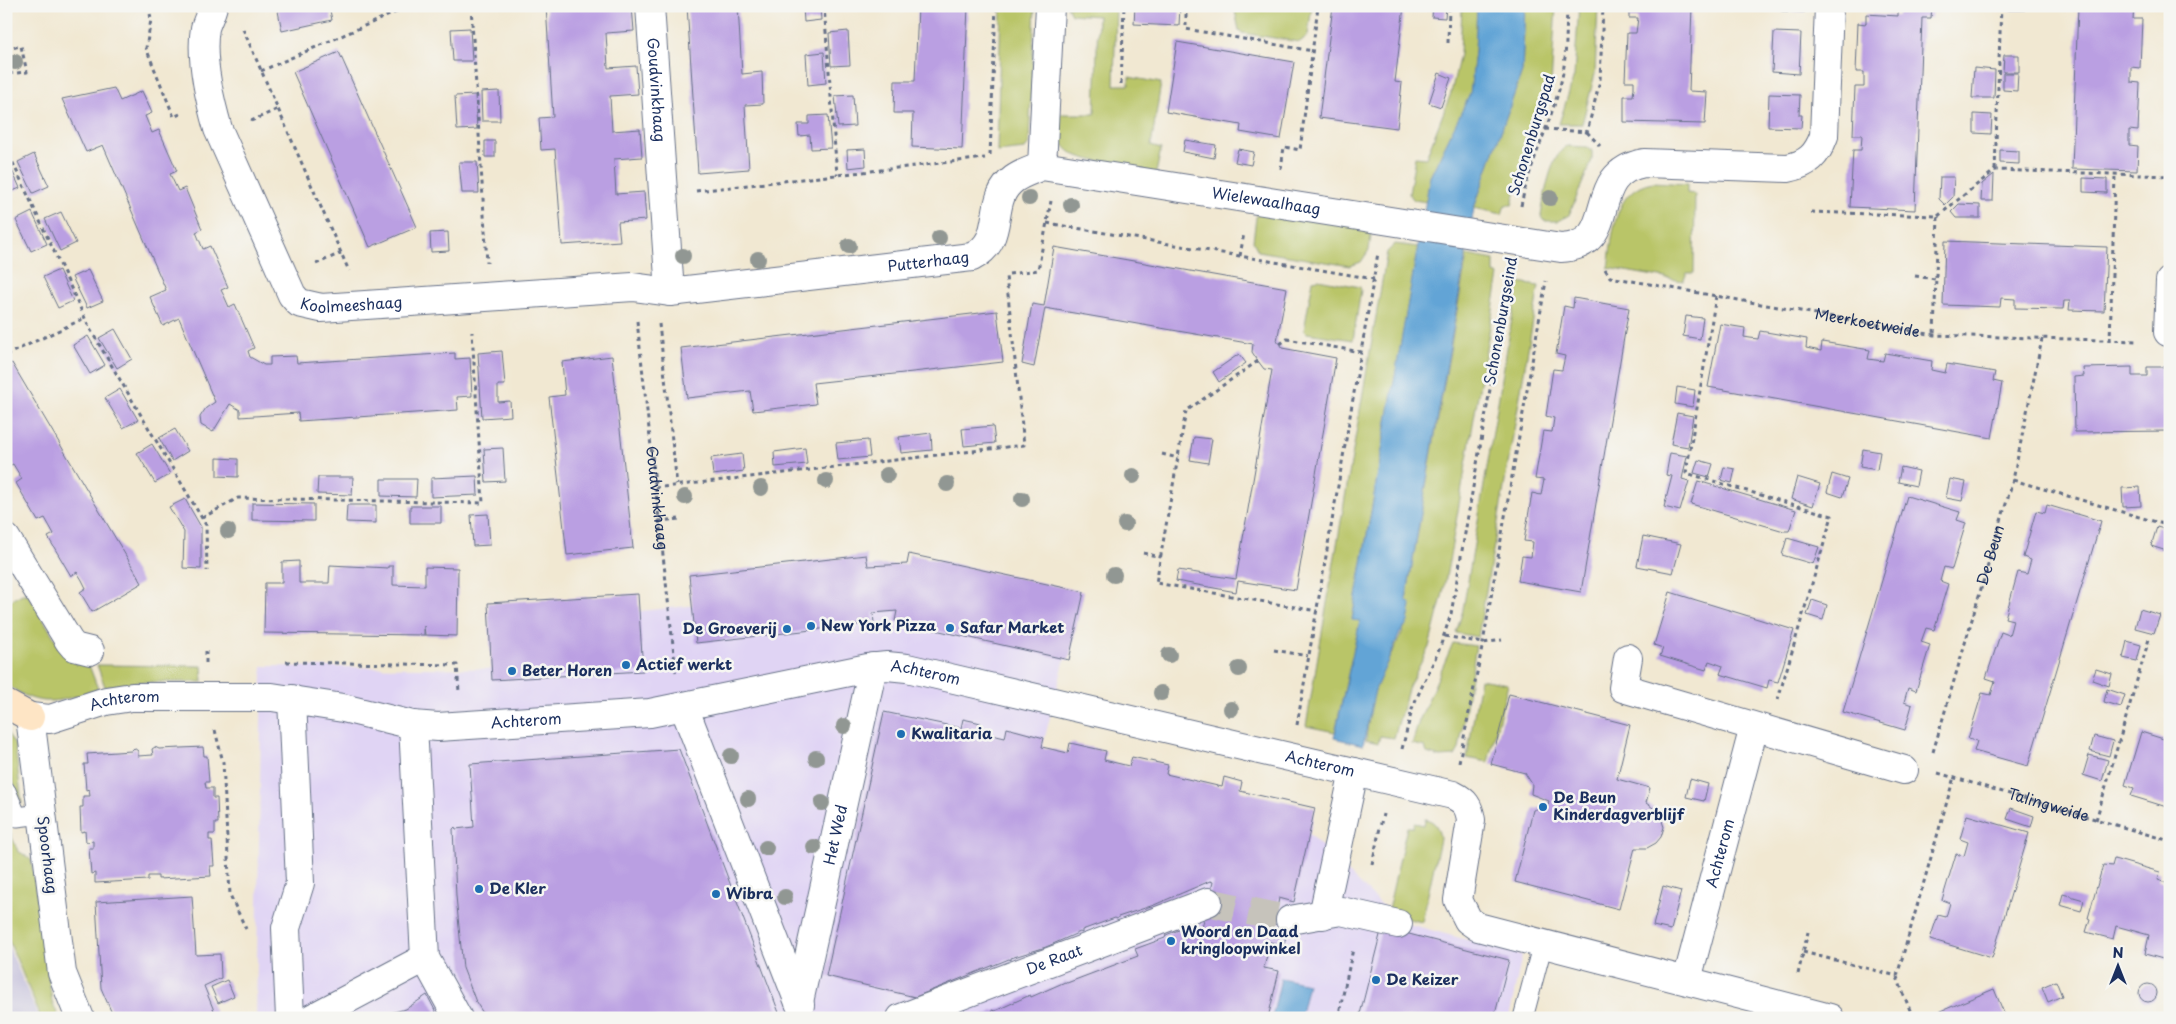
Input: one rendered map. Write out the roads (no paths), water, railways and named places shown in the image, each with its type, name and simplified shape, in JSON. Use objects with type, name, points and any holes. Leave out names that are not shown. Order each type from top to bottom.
[{"type":"street","name":"Goudvinkhaag","points":[[650,6],[670,292]]},
{"type":"street","points":[[1042,166],[1050,6]]},
{"type":"street","name":"Wielewaalhaag","points":[[1042,166],[1561,248],[1574,248],[1586,242],[1594,234],[1608,188],[1614,178],[1632,166],[1644,164],[1788,168],[1800,166],[1812,158],[1824,136],[1829,6]]},
{"type":"street","name":"Koolmeeshaag","points":[[210,13],[204,36],[205,56],[211,102],[218,129],[292,295],[299,303],[309,307],[364,305],[633,286]]},
{"type":"street","name":"Putterhaag","points":[[633,286],[670,292],[972,257],[982,252],[989,244],[994,233],[997,206],[1003,191],[1013,179],[1042,166]]},
{"type":"street","points":[[2169,332],[2170,281]]},
{"type":"street","points":[[6,538],[68,641],[74,647],[90,651]]},
{"type":"street","points":[[1628,658],[1623,688],[1904,770]]},
{"type":"street","name":"Achterom","points":[[30,717],[50,719],[119,698],[205,696],[292,699],[343,708],[413,725],[460,725],[650,714],[873,667],[907,668],[1453,795],[1466,804],[1472,820],[1459,887],[1458,900],[1462,911],[1468,920],[1478,927],[1542,943]]},
{"type":"street","name":"Het Wed","points":[[802,1010],[873,667]]},
{"type":"street","points":[[290,1018],[286,928],[300,883],[292,699]]},
{"type":"street","points":[[6,704],[30,717]]},
{"type":"street","name":"Het Wed","points":[[684,707],[802,1010]]},
{"type":"street","name":"Spoorhaag","points":[[30,717],[62,972],[80,1018]]},
{"type":"street","points":[[413,725],[425,958],[458,1018]]},
{"type":"street","name":"Achterom","points":[[1687,980],[1761,728]]},
{"type":"street","points":[[1322,915],[1354,772]]},
{"type":"street","name":"De Raat","points":[[901,1018],[1208,902]]},
{"type":"street","points":[[1290,920],[1341,911],[1398,924]]},
{"type":"street","points":[[1542,943],[1790,1006],[1830,1018]]},
{"type":"street","points":[[312,1018],[425,958]]},
{"type":"lane","points":[[6,792],[17,817],[42,814]]},
{"type":"lane","points":[[1523,1018],[1542,943]]},
{"type":"water","points":[[1477,6],[1525,6],[1522,72],[1474,208],[1406,599],[1411,605],[1408,622],[1400,633],[1375,690],[1363,745],[1334,738],[1360,621],[1352,620],[1430,177],[1470,94],[1475,52]]},
{"type":"water","points":[[1281,978],[1308,984],[1300,1018],[1272,1018]]},
{"type":"tunnel","points":[[1208,902],[1290,920]]},
{"type":"place","name":"New York Pizza","points":[[811,626]]},
{"type":"place","name":"Safar Market","points":[[950,628]]},
{"type":"place","name":"De Groeverij","points":[[787,629]]},
{"type":"place","name":"Actief werkt","points":[[626,665]]},
{"type":"place","name":"Beter Horen","points":[[512,671]]},
{"type":"place","name":"Kwalitaria","points":[[901,734]]},
{"type":"place","name":"De Beun Kinderdagverblijf","points":[[1543,807]]},
{"type":"place","name":"De Kler","points":[[479,889]]},
{"type":"place","name":"Wibra","points":[[716,894]]},
{"type":"place","name":"Woord en Daad kringloopwinkel","points":[[1171,941]]},
{"type":"place","name":"De Keizer","points":[[1376,980]]}]
